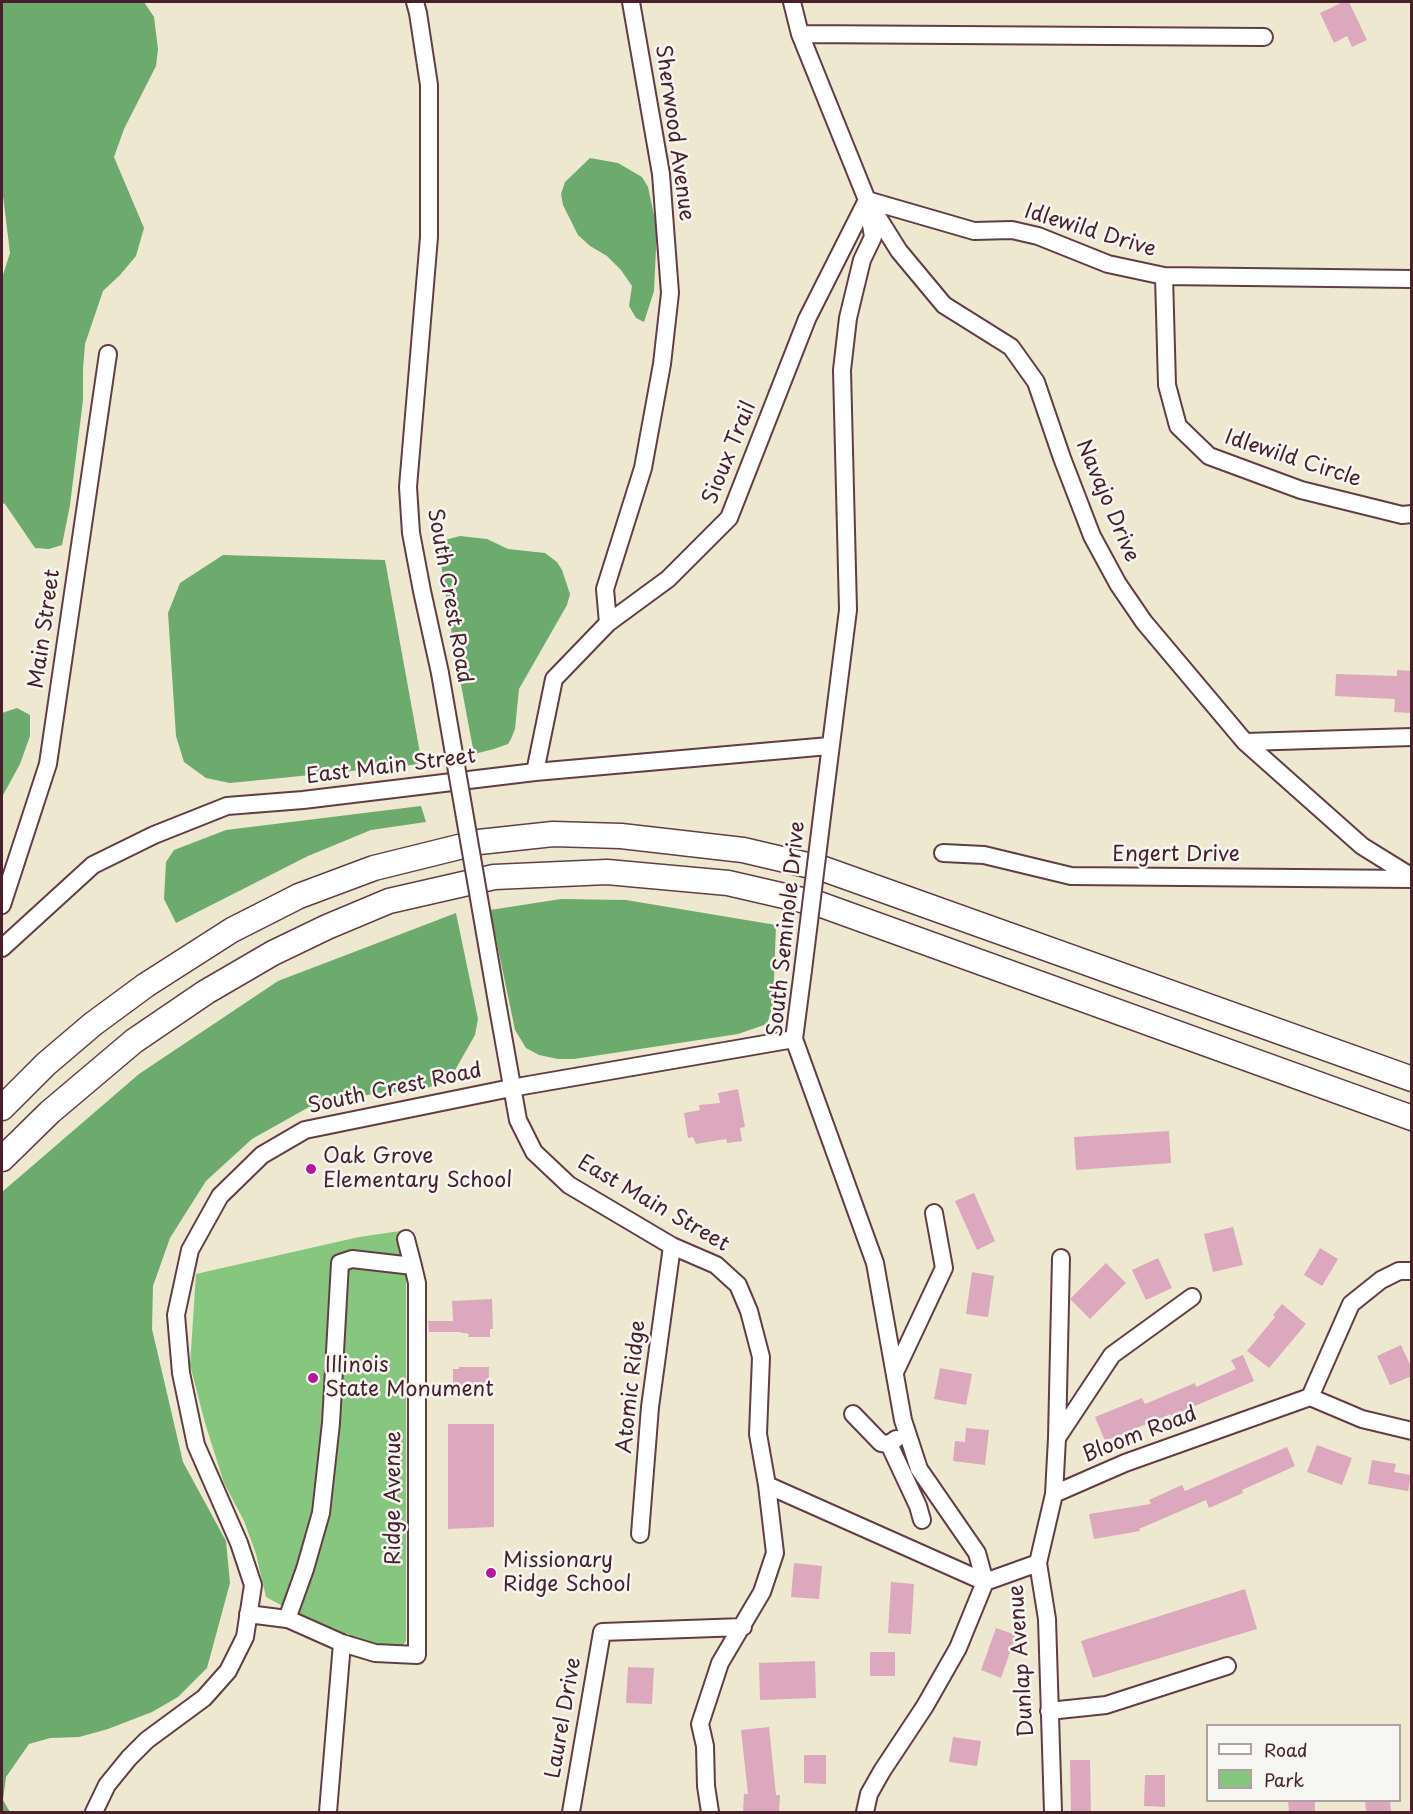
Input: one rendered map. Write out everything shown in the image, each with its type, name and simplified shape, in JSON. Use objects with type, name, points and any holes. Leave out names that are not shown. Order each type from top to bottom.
[{"type":"highway","points":[[2,1108],[93,1024],[146,985],[232,930],[270,910],[299,896],[374,868],[479,842],[553,834],[621,836],[743,850],[824,869],[1412,1079]]},
{"type":"highway","points":[[2,1159],[50,1112],[134,1041],[206,992],[273,953],[327,927],[389,901],[494,876],[607,872],[728,883],[819,904],[1412,1118]]},
{"type":"street","name":"South Crest Road","points":[[415,2],[429,85],[429,237],[408,487],[411,533],[440,673],[511,1088]]},
{"type":"street","name":"Sherwood Avenue","points":[[608,623],[605,589],[643,468],[663,364],[670,293],[661,174],[631,2]]},
{"type":"street","name":"South Seminole Drive","points":[[792,2],[800,34],[867,200],[873,237],[862,260],[848,318],[842,370],[848,610],[829,746],[794,1039],[875,1263],[907,1431],[919,1469],[977,1553],[985,1582]]},
{"type":"street","points":[[800,34],[1264,37]]},
{"type":"street","name":"Sioux Trail","points":[[535,772],[554,680],[608,623],[668,579],[729,518],[807,319],[867,200]]},
{"type":"street","name":"Idlewild Drive","points":[[867,200],[974,231],[1012,230],[1038,236],[1108,264],[1164,276],[1412,279]]},
{"type":"street","name":"Navajo Drive","points":[[867,200],[899,251],[944,305],[1011,347],[1036,382],[1092,536],[1118,584],[1144,622],[1245,742],[1362,846],[1412,878]]},
{"type":"street","name":"Idlewild Circle","points":[[1164,276],[1167,385],[1178,426],[1209,456],[1301,490],[1402,515],[1412,514]]},
{"type":"street","name":"Main Street","points":[[2,906],[48,764],[108,354]]},
{"type":"street","points":[[1245,742],[1412,737]]},
{"type":"street","name":"East Main Street","points":[[2,948],[93,865],[154,835],[227,806],[315,799],[535,772],[829,746]]},
{"type":"street","name":"Engert Drive","points":[[943,853],[984,855],[1071,876],[1412,878]]},
{"type":"street","name":"South Crest Road","points":[[94,1812],[107,1785],[129,1758],[147,1740],[204,1698],[228,1671],[245,1637],[253,1585],[239,1543],[196,1445],[181,1373],[176,1314],[190,1250],[220,1196],[262,1155],[305,1130],[511,1088],[794,1039]]},
{"type":"street","name":"East Main Street","points":[[511,1088],[518,1120],[534,1152],[569,1185],[672,1246],[716,1265],[738,1285],[749,1311],[761,1357],[759,1434],[775,1553],[762,1592],[720,1663],[700,1724],[705,1746],[706,1786],[710,1812]]},
{"type":"street","points":[[896,1370],[944,1268],[934,1213]]},
{"type":"street","name":"Ridge Avenue","points":[[248,1614],[287,1619],[342,1643],[375,1653],[417,1655],[417,1283],[406,1239]]},
{"type":"street","name":"Atomic Ridge","points":[[640,1534],[650,1407],[672,1246]]},
{"type":"street","points":[[287,1619],[321,1513],[331,1423],[340,1263],[352,1258],[413,1266]]},
{"type":"street","points":[[1038,1563],[1054,1494],[1061,1258]]},
{"type":"street","points":[[1412,1271],[1399,1271],[1381,1280],[1350,1304],[1310,1397],[1362,1419],[1412,1431]]},
{"type":"street","points":[[1057,1438],[1112,1355],[1192,1297]]},
{"type":"street","name":"Bloom Road","points":[[1054,1494],[1125,1463],[1310,1397]]},
{"type":"street","points":[[853,1414],[881,1443],[889,1444],[907,1431]]},
{"type":"street","points":[[889,1444],[918,1506],[922,1520]]},
{"type":"street","points":[[767,1485],[985,1582],[958,1648],[925,1706],[882,1771],[869,1794],[865,1812]]},
{"type":"street","name":"Dunlap Avenue","points":[[985,1582],[1038,1563],[1047,1619],[1053,1812]]},
{"type":"street","name":"Laurel Drive","points":[[571,1812],[602,1632],[743,1627]]},
{"type":"street","points":[[328,1812],[342,1643]]},
{"type":"street","points":[[1049,1711],[1106,1705],[1227,1666]]},
{"type":"green space","points":[[2,2],[144,2],[154,17],[158,49],[156,66],[124,129],[114,157],[144,228],[136,256],[103,291],[85,344],[83,400],[70,505],[62,545],[49,549],[35,548],[5,504],[2,503],[2,278],[10,253],[2,188]]},
{"type":"green space","points":[[590,158],[618,163],[642,177],[648,187],[657,229],[654,291],[644,322],[636,318],[629,306],[632,286],[621,270],[607,256],[590,246],[578,235],[563,205],[561,194],[565,182]]},
{"type":"green space","points":[[460,536],[487,539],[508,549],[545,553],[557,562],[562,570],[570,594],[567,605],[519,689],[515,729],[508,744],[474,754],[439,550],[445,540]]},
{"type":"green space","points":[[223,555],[385,560],[422,764],[230,783],[206,778],[184,762],[176,736],[168,613],[180,583]]},
{"type":"green space","points":[[17,708],[30,715],[30,736],[20,764],[2,797],[2,713]]},
{"type":"green space","points":[[421,806],[426,822],[371,830],[308,856],[176,923],[164,899],[166,862],[174,850],[226,830]]},
{"type":"green space","points":[[561,899],[626,900],[776,925],[773,1006],[767,1024],[738,1034],[574,1059],[558,1059],[539,1055],[526,1048],[515,1030],[490,910]]},
{"type":"green space","points":[[456,913],[478,1019],[475,1035],[450,1079],[422,1090],[377,1093],[309,1107],[252,1139],[206,1181],[170,1238],[153,1286],[152,1329],[183,1462],[226,1541],[230,1583],[207,1668],[178,1697],[152,1712],[108,1729],[79,1737],[50,1738],[29,1744],[6,1777],[3,1800],[10,1812],[2,1812],[2,1192],[139,1074],[278,981]]},
{"type":"green space","points":[[400,1231],[406,1262],[406,1641],[400,1649],[377,1646],[329,1631],[266,1597],[256,1554],[244,1521],[224,1483],[190,1365],[196,1274],[359,1237]]},
{"type":"building","points":[[1343,2],[1349,2],[1367,40],[1352,47],[1347,36],[1334,43],[1320,13]]},
{"type":"building","points":[[1397,670],[1412,671],[1412,713],[1394,712],[1395,699],[1335,696],[1336,674],[1397,676]]},
{"type":"building","points":[[738,1089],[745,1127],[740,1128],[742,1141],[727,1143],[726,1139],[696,1144],[693,1137],[688,1138],[684,1113],[700,1110],[699,1105],[720,1103],[718,1093]]},
{"type":"building","points":[[1169,1131],[1171,1163],[1076,1170],[1074,1137]]},
{"type":"building","points":[[974,1193],[995,1241],[977,1250],[955,1201]]},
{"type":"building","points":[[1233,1227],[1243,1265],[1213,1272],[1204,1234]]},
{"type":"building","points":[[1320,1248],[1338,1259],[1322,1286],[1304,1275]]},
{"type":"building","points":[[1158,1258],[1172,1288],[1146,1300],[1132,1270]]},
{"type":"building","points":[[1106,1263],[1126,1283],[1090,1319],[1071,1298]]},
{"type":"building","points":[[972,1272],[994,1276],[988,1317],[966,1314]]},
{"type":"building","points":[[492,1299],[493,1329],[490,1329],[490,1337],[468,1337],[469,1334],[459,1332],[429,1332],[428,1321],[453,1321],[452,1301]]},
{"type":"building","points":[[1282,1304],[1306,1324],[1269,1368],[1247,1351],[1275,1317],[1273,1315]]},
{"type":"building","points":[[1401,1345],[1412,1369],[1412,1376],[1390,1385],[1377,1356]]},
{"type":"building","points":[[1243,1355],[1254,1381],[1105,1441],[1095,1417],[1142,1398],[1145,1404],[1195,1383],[1196,1387],[1236,1369],[1231,1360]]},
{"type":"building","points":[[459,1367],[489,1367],[488,1396],[453,1394],[453,1369],[459,1369]]},
{"type":"building","points":[[940,1368],[972,1374],[966,1405],[934,1399]]},
{"type":"building","points":[[448,1424],[494,1424],[494,1527],[448,1529]]},
{"type":"building","points":[[966,1428],[989,1430],[985,1465],[953,1461],[955,1441],[965,1442]]},
{"type":"building","points":[[1317,1445],[1352,1458],[1342,1485],[1307,1472]]},
{"type":"building","points":[[1287,1447],[1295,1466],[1242,1490],[1243,1493],[1209,1508],[1206,1500],[1139,1529],[1140,1531],[1094,1539],[1089,1514],[1151,1504],[1149,1500],[1182,1485],[1185,1491]]},
{"type":"building","points":[[1372,1460],[1396,1464],[1394,1472],[1411,1475],[1408,1491],[1368,1484]]},
{"type":"building","points":[[794,1563],[822,1566],[819,1599],[791,1597]]},
{"type":"building","points":[[891,1582],[914,1584],[911,1634],[888,1633]]},
{"type":"building","points":[[1245,1589],[1257,1629],[1093,1678],[1081,1641]]},
{"type":"building","points":[[996,1628],[1016,1635],[1001,1678],[981,1670]]},
{"type":"building","points":[[870,1652],[895,1652],[895,1676],[870,1676]]},
{"type":"building","points":[[815,1661],[816,1698],[760,1700],[759,1663]]},
{"type":"building","points":[[628,1667],[654,1668],[652,1704],[626,1703]]},
{"type":"building","points":[[769,1727],[776,1795],[780,1795],[779,1812],[743,1812],[744,1794],[748,1794],[741,1730]]},
{"type":"building","points":[[953,1737],[981,1741],[977,1766],[949,1762]]},
{"type":"building","points":[[804,1755],[826,1755],[826,1784],[804,1783]]},
{"type":"building","points":[[1070,1760],[1090,1760],[1091,1812],[1071,1812]]},
{"type":"building","points":[[1145,1775],[1165,1775],[1165,1807],[1144,1806]]},
{"type":"building","points":[[1288,1802],[1315,1802],[1315,1812],[1289,1812]]},
{"type":"building","points":[[1365,1802],[1390,1802],[1391,1812],[1366,1812]]},
{"type":"place","name":"Oak Grove Elementary School","points":[[311,1169]]},
{"type":"place","name":"Illinois State Monument","points":[[313,1378]]},
{"type":"place","name":"Missionary Ridge School","points":[[491,1573]]}]
